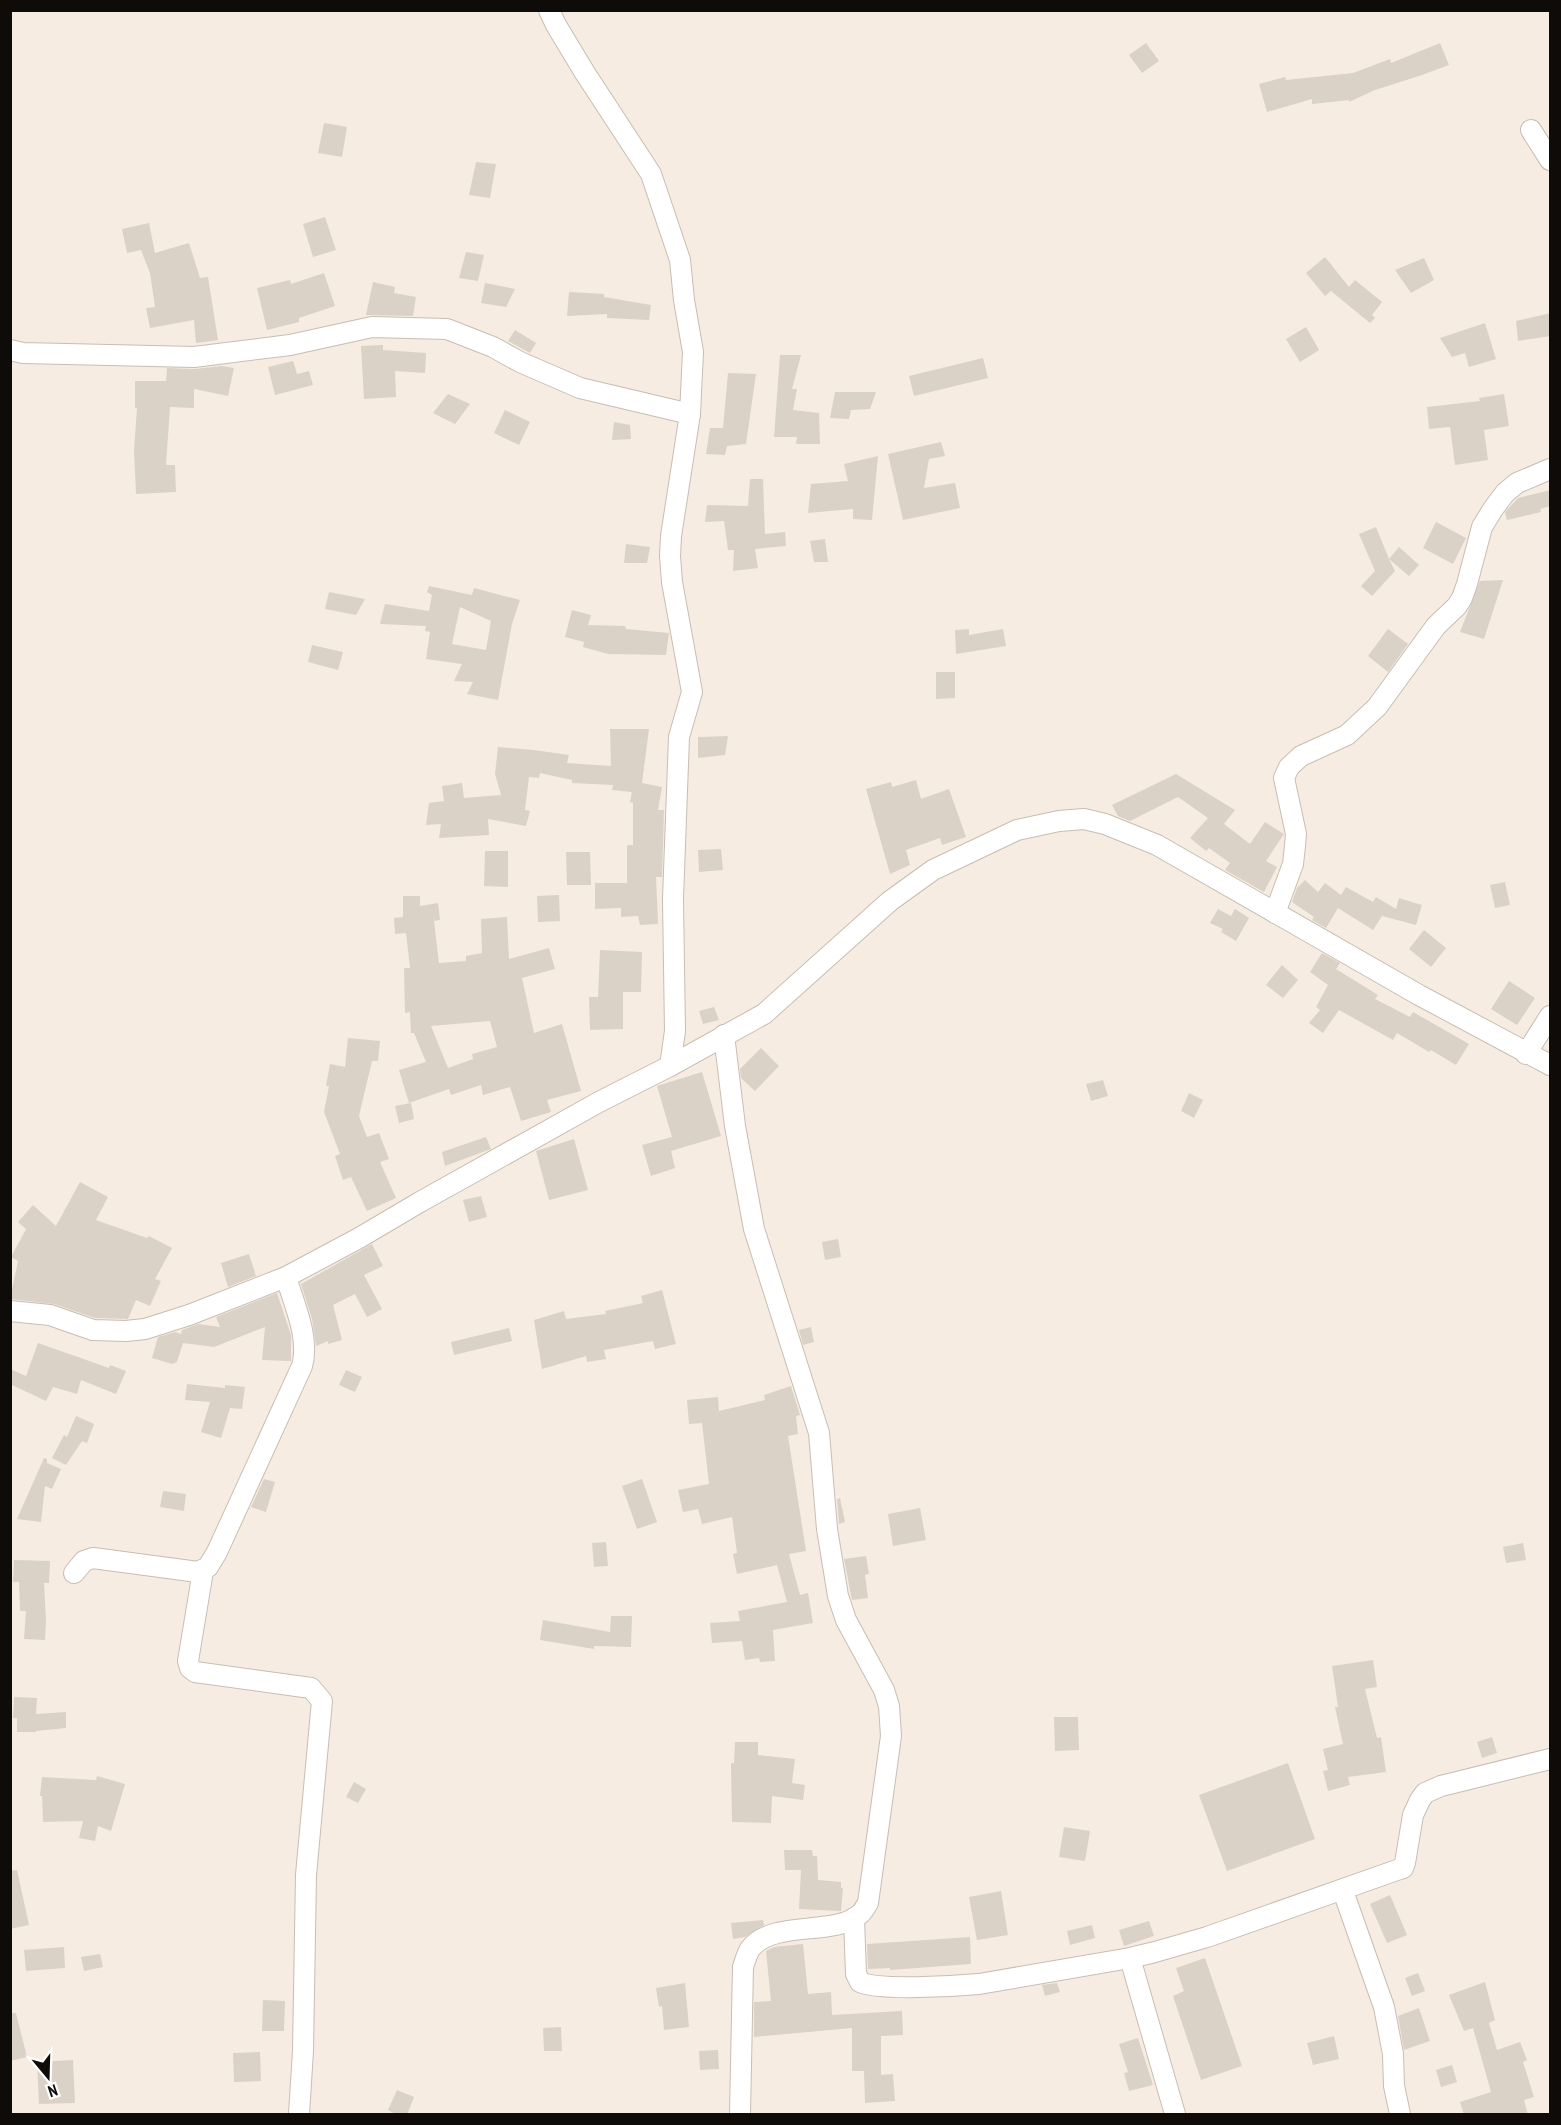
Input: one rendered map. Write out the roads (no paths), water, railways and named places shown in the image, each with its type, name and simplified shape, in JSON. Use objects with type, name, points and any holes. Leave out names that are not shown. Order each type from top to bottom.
[{"type":"street","points":[[549,10],[556,26],[585,73],[651,174],[680,260],[693,352],[690,414],[670,536],[669,556],[692,692],[680,737],[674,898],[675,1031],[670,1066]]},
{"type":"street","points":[[1531,130],[1551,160]]},
{"type":"street","points":[[10,350],[194,357],[290,345],[372,327],[447,329],[493,347],[520,362],[580,388],[690,414]]},
{"type":"street","points":[[1275,913],[1293,864],[1295,846],[1296,834],[1285,790],[1284,778],[1287,770],[1301,756],[1347,735],[1377,707],[1403,668],[1436,626],[1462,598],[1482,527],[1493,509],[1517,483],[1551,469]]},
{"type":"street","points":[[14,1317],[50,1315],[93,1330],[145,1329],[189,1315],[286,1277],[599,1101],[670,1066],[764,1014],[890,901],[933,870],[1017,830],[1059,820],[1084,819],[1105,824],[1157,845],[1239,894],[1526,1054],[1551,1065]]},
{"type":"street","points":[[1526,1054],[1551,1016]]},
{"type":"street","points":[[724,1035],[735,1126],[754,1229],[819,1433],[827,1529],[838,1596],[846,1620],[884,1690],[889,1706],[891,1736],[868,1903],[861,1914],[838,1924],[774,1935],[754,1945],[743,1966],[740,2115]]},
{"type":"street","points":[[286,1277],[305,1354],[302,1366],[217,1552],[203,1571],[188,1661],[190,1668],[195,1672],[311,1688],[322,1701],[306,1875],[303,2051],[299,2115]]},
{"type":"street","points":[[74,1573],[84,1562],[93,1558],[203,1571]]},
{"type":"street","points":[[854,1918],[856,1974],[860,1982],[873,1986],[979,1984],[1130,1959],[1188,1943],[1343,1891],[1403,1868],[1413,1815],[1425,1793],[1442,1786],[1551,1759]]},
{"type":"street","points":[[1343,1891],[1384,2007],[1393,2054],[1394,2086],[1400,2115]]},
{"type":"street","points":[[1130,1959],[1175,2115]]}]
